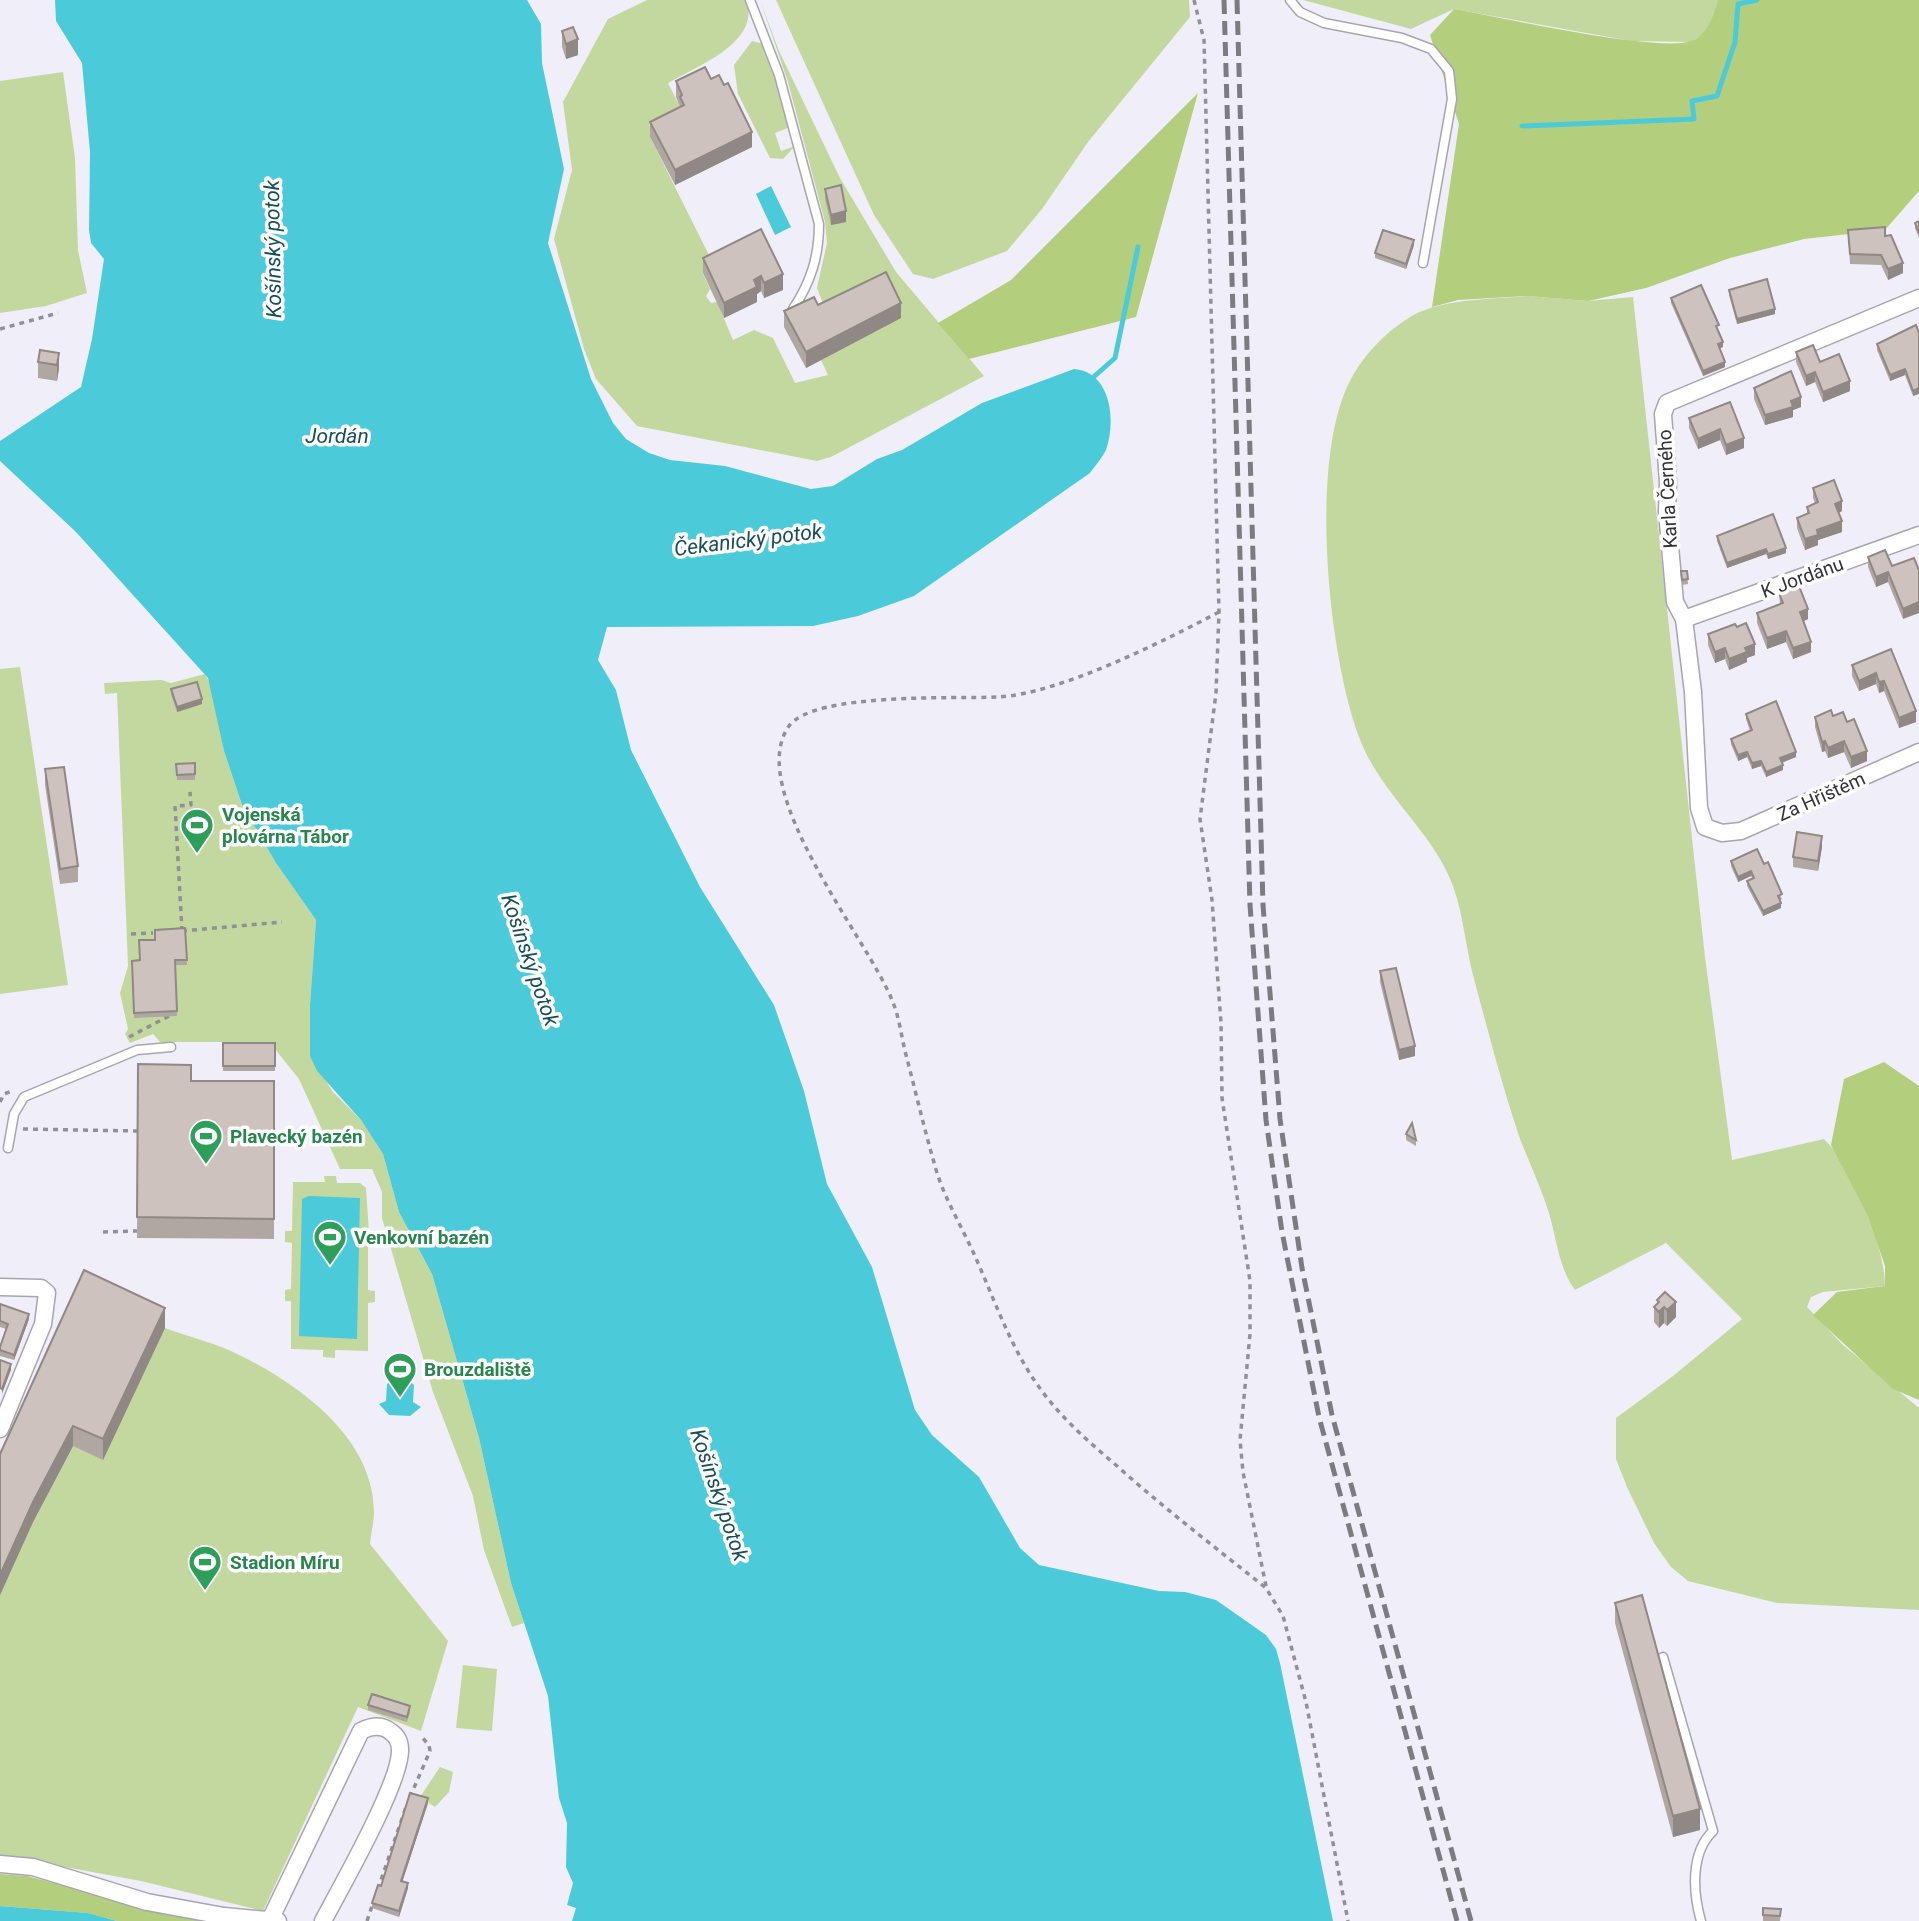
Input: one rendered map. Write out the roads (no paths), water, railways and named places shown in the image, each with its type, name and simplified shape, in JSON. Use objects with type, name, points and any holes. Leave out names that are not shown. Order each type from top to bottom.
[{"type":"street","name":"Karla Černého","points":[[1722,833],[1705,827],[1699,808],[1693,692],[1684,619],[1675,603],[1667,512],[1668,482],[1663,414],[1667,403],[1919,298]]},
{"type":"street","name":"K Jordánu","points":[[1684,619],[1919,535]]},
{"type":"street","name":"Za Hřištěm","points":[[1722,833],[1741,831],[1919,752]]},
{"type":"street","points":[[0,1287],[41,1287],[47,1293],[43,1324],[0,1429]]},
{"type":"street","points":[[0,1864],[33,1867],[146,1902],[224,1916],[274,1920],[362,1731],[371,1726],[387,1728],[397,1736],[400,1751],[387,1794],[323,1921]]},
{"type":"lane","points":[[750,0],[779,75],[819,224],[819,248],[813,271],[805,291],[793,309]]},
{"type":"lane","points":[[1290,0],[1300,12],[1324,23],[1402,38],[1431,49],[1449,71],[1452,99],[1423,262]]},
{"type":"lane","points":[[8,1148],[17,1107],[32,1093],[137,1049],[171,1047]]},
{"type":"lane","points":[[1663,1657],[1713,1831],[1704,1843],[1695,1879],[1701,1921]]},
{"type":"water","name":"Jordán","points":[[55,0],[527,0],[541,24],[542,63],[564,169],[548,243],[591,379],[613,423],[626,439],[649,453],[670,460],[725,466],[811,489],[833,486],[877,459],[902,450],[982,403],[1074,369],[1087,372],[1103,389],[1110,413],[1109,439],[1106,450],[1090,473],[914,596],[858,616],[813,626],[607,627],[598,660],[616,690],[631,750],[700,887],[774,1005],[804,1091],[827,1184],[872,1267],[915,1410],[932,1435],[979,1477],[1020,1548],[1039,1565],[1159,1591],[1185,1592],[1216,1600],[1266,1635],[1276,1649],[1280,1663],[1333,1921],[572,1921],[576,1908],[567,1905],[573,1883],[566,1867],[567,1823],[559,1798],[548,1696],[511,1583],[479,1438],[432,1274],[399,1212],[383,1154],[361,1120],[317,1071],[310,1056],[310,1005],[316,920],[276,863],[242,805],[224,751],[208,678],[76,532],[0,461],[0,441],[81,387],[92,339],[104,259],[91,243],[89,230],[90,152],[82,63],[56,21]]},
{"type":"water","points":[[771,186],[791,227],[775,235],[756,194]]},
{"type":"water","name":"Venkovní bazén","points":[[309,1196],[360,1198],[357,1339],[299,1336],[302,1199]]},
{"type":"water","name":"Brouzdaliště","points":[[396,1377],[407,1379],[414,1385],[413,1402],[421,1407],[410,1416],[389,1415],[379,1404],[386,1401],[387,1384]]},
{"type":"water","points":[[0,1906],[88,1913],[117,1921],[0,1921]]},
{"type":"waterway","name":"Čekanický potok","points":[[1522,126],[1694,119],[1692,101],[1717,96],[1735,42],[1738,4],[1757,0]]},
{"type":"waterway","name":"Čekanický potok","points":[[1089,381],[1115,358],[1138,247]]},
{"type":"railway","points":[[1224,0],[1250,905],[1266,1120],[1282,1232],[1319,1417],[1457,1921]]},
{"type":"railway","points":[[1237,0],[1263,905],[1280,1119],[1302,1268],[1332,1415],[1471,1921]]},
{"type":"place","name":"Vojenská plovárna Tábor","points":[[197,855]]},
{"type":"place","name":"Plavecký bazén","points":[[206,1166]]},
{"type":"place","name":"Venkovní bazén","points":[[330,1267]]},
{"type":"place","name":"Brouzdaliště","points":[[400,1399]]},
{"type":"place","name":"Stadion Míru","points":[[205,1592]]},
{"type":"water label","name":"Košínský potok","points":[[273,249]]},
{"type":"water label","name":"Košínský potok","points":[[530,960]]},
{"type":"water label","name":"Košínský potok","points":[[719,1495]]}]
